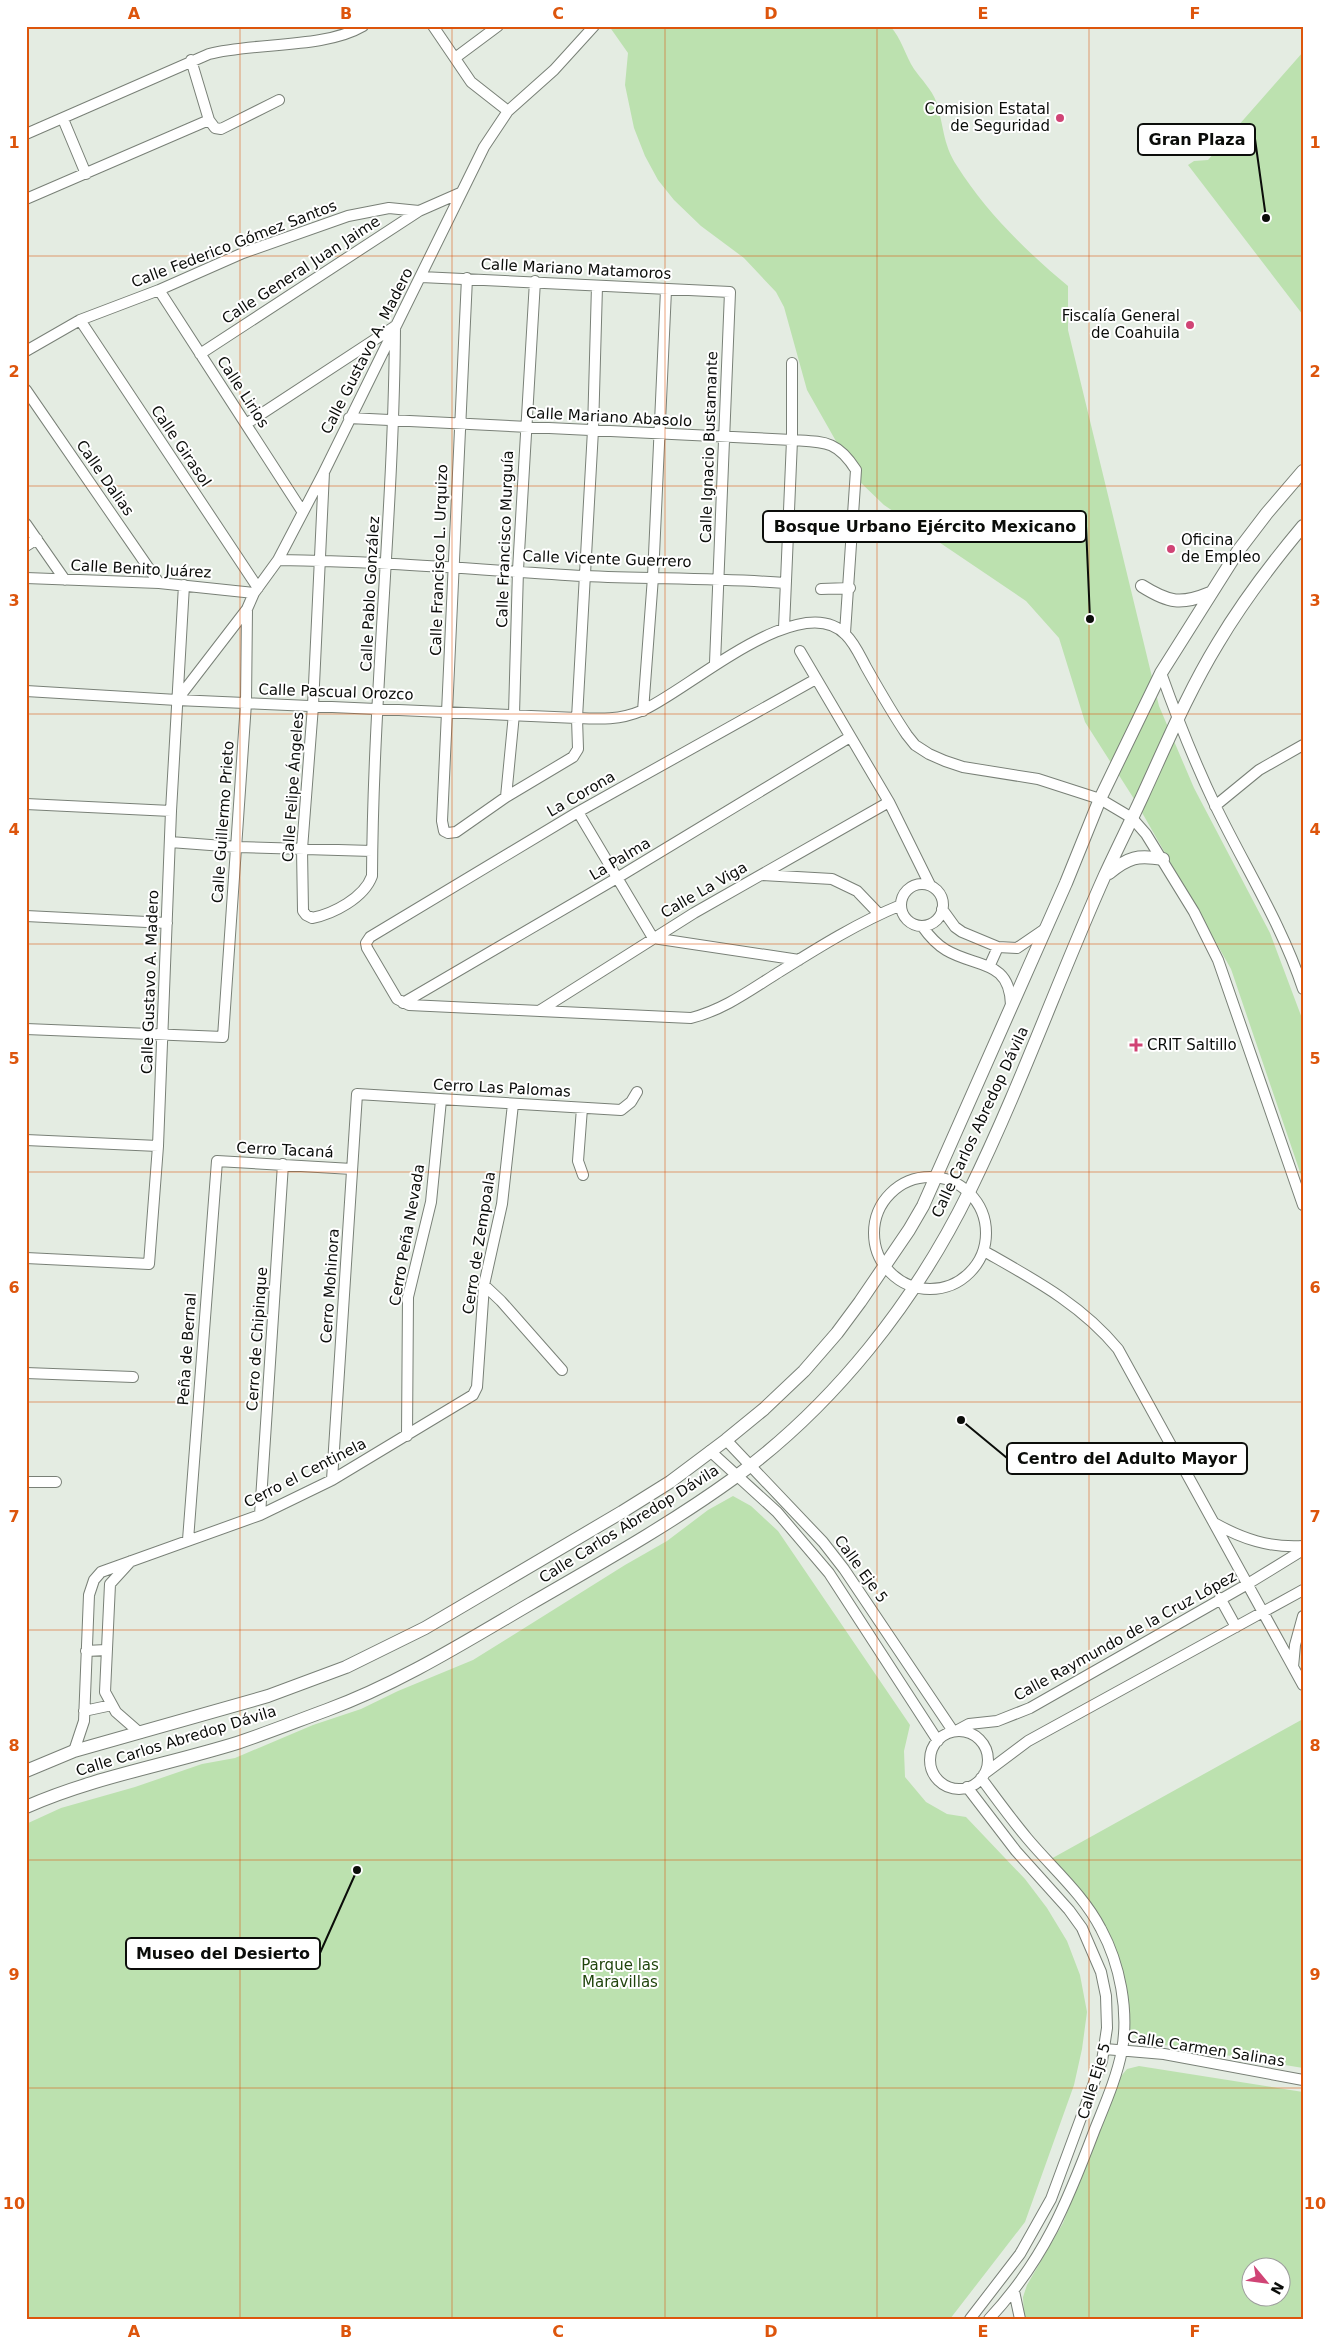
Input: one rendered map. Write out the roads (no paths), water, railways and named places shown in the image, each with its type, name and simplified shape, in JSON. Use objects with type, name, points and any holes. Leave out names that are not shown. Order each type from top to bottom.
[{"type":"main road","name":"Calle Carlos Abredop Dávila","points":[[26,1771],[74,1752],[268,1696],[346,1667],[425,1628],[670,1482],[764,1409],[804,1371],[837,1333],[910,1230],[938,1177],[1100,799],[1161,673],[1210,593],[1266,513],[1303,471]]},
{"type":"main road","name":"Calle Carlos Abredop Dávila","points":[[26,1807],[95,1781],[236,1743],[333,1708],[460,1644],[629,1547],[737,1476],[810,1412],[855,1366],[914,1287],[936,1253],[969,1192],[1021,1076],[1105,876],[1177,720],[1217,644],[1272,563],[1303,526]]},
{"type":"main road","points":[[1142,586],[1169,600],[1181,602],[1210,593]]},
{"type":"main road","points":[[1105,876],[1123,861],[1132,858],[1163,859]]},
{"type":"street","points":[[26,134],[191,60],[228,49],[298,43],[344,34],[363,26]]},
{"type":"street","points":[[433,26],[471,82],[508,111]]},
{"type":"street","points":[[455,58],[498,26]]},
{"type":"street","name":"Calle Gustavo A. Madero","points":[[177,700],[247,609],[256,590],[278,560],[324,472],[484,147],[508,111],[554,70],[594,26]]},
{"type":"street","points":[[191,60],[209,120],[215,128],[221,129],[279,100]]},
{"type":"street","points":[[63,118],[86,174]]},
{"type":"street","points":[[26,199],[209,120]]},
{"type":"street","name":"Calle Federico Gómez Santos","points":[[26,351],[80,320],[159,290],[243,253],[348,216],[389,208],[419,211],[460,193]]},
{"type":"street","name":"Calle General Juan Jaime","points":[[200,354],[419,211]]},
{"type":"street","name":"Calle Mariano Matamoros","points":[[421,277],[535,281],[666,290],[730,292]]},
{"type":"street","name":"Calle Francisco L. Urquizo","points":[[467,278],[443,827],[448,833],[456,832],[506,797]]},
{"type":"street","name":"Calle Francisco Murguía","points":[[506,797],[514,714],[518,570],[535,281]]},
{"type":"street","points":[[506,797],[573,757],[578,749],[577,718],[593,430],[597,286]]},
{"type":"street","name":"Calle Lirios","points":[[159,290],[302,511]]},
{"type":"street","points":[[643,710],[653,577],[666,290]]},
{"type":"street","name":"Calle Ignacio Bustamante","points":[[715,664],[730,292]]},
{"type":"street","name":"Calle Girasol","points":[[80,320],[256,590]]},
{"type":"street","points":[[246,424],[395,326]]},
{"type":"street","name":"Calle Pablo González","points":[[364,890],[372,876],[378,708],[395,419],[395,326]]},
{"type":"street","points":[[784,628],[792,440],[792,363]]},
{"type":"street","name":"Calle Dalias","points":[[26,390],[159,583]]},
{"type":"street","name":"Calle Mariano Abasolo","points":[[349,418],[792,440],[834,445],[843,451],[856,470],[850,588]]},
{"type":"street","name":"Calle Felipe Ángeles","points":[[324,472],[313,706],[302,849],[303,911],[312,918],[336,909],[364,890]]},
{"type":"street","points":[[26,524],[65,580]]},
{"type":"street","points":[[26,546],[37,540]]},
{"type":"street","name":"Calle Vicente Guerrero","points":[[278,560],[454,566],[585,576],[719,578],[785,583]]},
{"type":"street","name":"Calle Benito Juárez","points":[[26,578],[159,583],[256,590]]},
{"type":"street","name":"Calle Gustavo A. Madero","points":[[26,1258],[149,1264],[158,1146],[171,811],[184,585]]},
{"type":"street","points":[[821,589],[850,588],[845,633],[915,745],[929,754],[963,767],[1038,779],[1100,799],[1132,818],[1146,834],[1163,859],[1218,960],[1303,1205]]},
{"type":"street","name":"Calle Guillermo Prieto","points":[[163,1036],[223,1037],[246,703],[247,609]]},
{"type":"street","name":"Calle Pascual Orozco","points":[[26,691],[177,700],[577,718],[622,718],[643,710],[715,664],[784,628],[807,622],[822,623],[845,633]]},
{"type":"street","points":[[800,651],[889,802],[930,885],[941,896],[942,909],[955,927],[962,932],[998,947],[1017,948],[1045,929]]},
{"type":"street","points":[[1161,673],[1177,720],[1216,806],[1284,940],[1303,989]]},
{"type":"street","name":"La Corona","points":[[402,1003],[367,948],[366,943],[370,937],[578,812],[816,679]]},
{"type":"street","name":"La Palma","points":[[402,1003],[617,878],[850,737]]},
{"type":"street","points":[[1216,806],[1260,770],[1303,745]]},
{"type":"street","name":"Calle La Viga","points":[[539,1011],[653,938],[889,802]]},
{"type":"street","points":[[26,804],[171,811]]},
{"type":"street","points":[[578,812],[653,938],[800,960]]},
{"type":"street","points":[[170,842],[237,847],[372,851]]},
{"type":"street","points":[[760,875],[832,879],[857,891],[879,914]]},
{"type":"street","points":[[930,885],[920,884],[906,890],[901,905],[907,920],[922,926],[935,943],[948,952],[989,967],[1001,974],[1008,983],[1011,1009]]},
{"type":"street","points":[[402,1003],[409,1006],[692,1018],[706,1014],[733,1001],[879,914],[901,905]]},
{"type":"street","points":[[922,926],[936,920],[942,909]]},
{"type":"street","points":[[26,916],[167,923]]},
{"type":"street","points":[[989,967],[998,947]]},
{"type":"street","points":[[26,1029],[163,1036]]},
{"type":"street","name":"Cerro Las Palomas","points":[[357,1094],[621,1110],[631,1102],[637,1092]]},
{"type":"street","name":"Cerro Mohinora","points":[[332,1480],[357,1094]]},
{"type":"street","name":"Cerro Peña Nevada","points":[[407,1436],[408,1297],[431,1202],[441,1100]]},
{"type":"street","name":"Cerro de Zempoala","points":[[477,1387],[484,1286],[502,1204],[513,1104]]},
{"type":"street","points":[[582,1108],[578,1161],[583,1175]]},
{"type":"street","points":[[26,1140],[158,1146]]},
{"type":"street","name":"Cerro Tacaná","points":[[217,1161],[352,1169]]},
{"type":"street","name":"Peña de Bernal","points":[[188,1540],[217,1161]]},
{"type":"street","name":"Cerro de Chipinque","points":[[260,1515],[283,1164]]},
{"type":"street","points":[[938,1177],[954,1182],[969,1192],[977,1201],[985,1219],[986,1238],[984,1251],[973,1269],[956,1283],[942,1288],[928,1289],[914,1287],[903,1282],[885,1266],[875,1242],[877,1216],[882,1204],[900,1186],[912,1180],[938,1177]]},
{"type":"street","points":[[984,1251],[1054,1291],[1104,1332],[1118,1349],[1246,1585],[1303,1685]]},
{"type":"street","points":[[484,1286],[501,1301],[562,1370]]},
{"type":"street","points":[[26,1372],[133,1378]]},
{"type":"street","name":"Cerro el Centinela","points":[[86,1651],[89,1595],[94,1580],[101,1572],[260,1515],[332,1480],[464,1402],[473,1395],[477,1387]]},
{"type":"street","name":"Calle Eje 5","points":[[726,1440],[823,1542],[844,1569],[955,1731]]},
{"type":"street","name":"Calle Eje 5","points":[[710,1451],[777,1512],[829,1574],[938,1741]]},
{"type":"street","points":[[26,1482],[56,1482]]},
{"type":"street","points":[[1214,1523],[1253,1542],[1286,1547],[1303,1546]]},
{"type":"street","name":"Calle Raymundo de la Cruz López","points":[[955,1731],[969,1724],[998,1721],[1030,1708],[1220,1598],[1246,1585],[1303,1550]]},
{"type":"street","points":[[131,1560],[110,1584],[105,1692],[116,1712],[140,1733]]},
{"type":"street","points":[[982,1776],[987,1766],[986,1748],[974,1735],[955,1731],[938,1741],[931,1755],[931,1763],[936,1777],[949,1786],[967,1787],[982,1776],[1028,1741],[1303,1590]]},
{"type":"street","points":[[1220,1598],[1236,1627]]},
{"type":"street","points":[[1293,1667],[1295,1645],[1303,1616]]},
{"type":"street","points":[[74,1752],[84,1721],[86,1651],[106,1650]]},
{"type":"street","points":[[84,1711],[112,1704]]},
{"type":"street","name":"Calle Eje 5","points":[[982,1776],[1027,1838],[1082,1899],[1101,1929],[1114,1959],[1121,1989],[1124,2026],[1122,2050],[1108,2095],[1063,2209],[1046,2242],[1014,2292],[988,2319]]},
{"type":"street","name":"Calle Eje 5","points":[[967,1787],[1016,1851],[1069,1910],[1086,1936],[1101,1972],[1106,1996],[1105,2049],[1089,2101],[1051,2199],[1020,2254],[978,2314],[970,2319]]},
{"type":"street","name":"Calle Carmen Salinas","points":[[1105,2049],[1164,2054],[1303,2080]]},
{"type":"street","points":[[1014,2292],[1020,2319]]},
{"type":"place","name":"Comision Estatal de Seguridad","points":[[1060,118]]},
{"type":"place","name":"Gran Plaza","points":[[1266,218]]},
{"type":"place","name":"Fiscalía General de Coahuila","points":[[1190,325]]},
{"type":"place","name":"Oficina de Empleo","points":[[1171,549]]},
{"type":"place","name":"Bosque Urbano Ejército Mexicano","points":[[1090,619]]},
{"type":"place","name":"CRIT Saltillo","points":[[1136,1045]]},
{"type":"place","name":"Centro del Adulto Mayor","points":[[961,1420]]},
{"type":"place","name":"Museo del Desierto","points":[[357,1870]]},
{"type":"park label","name":"Parque las Maravillas","points":[[620,1974]]}]
